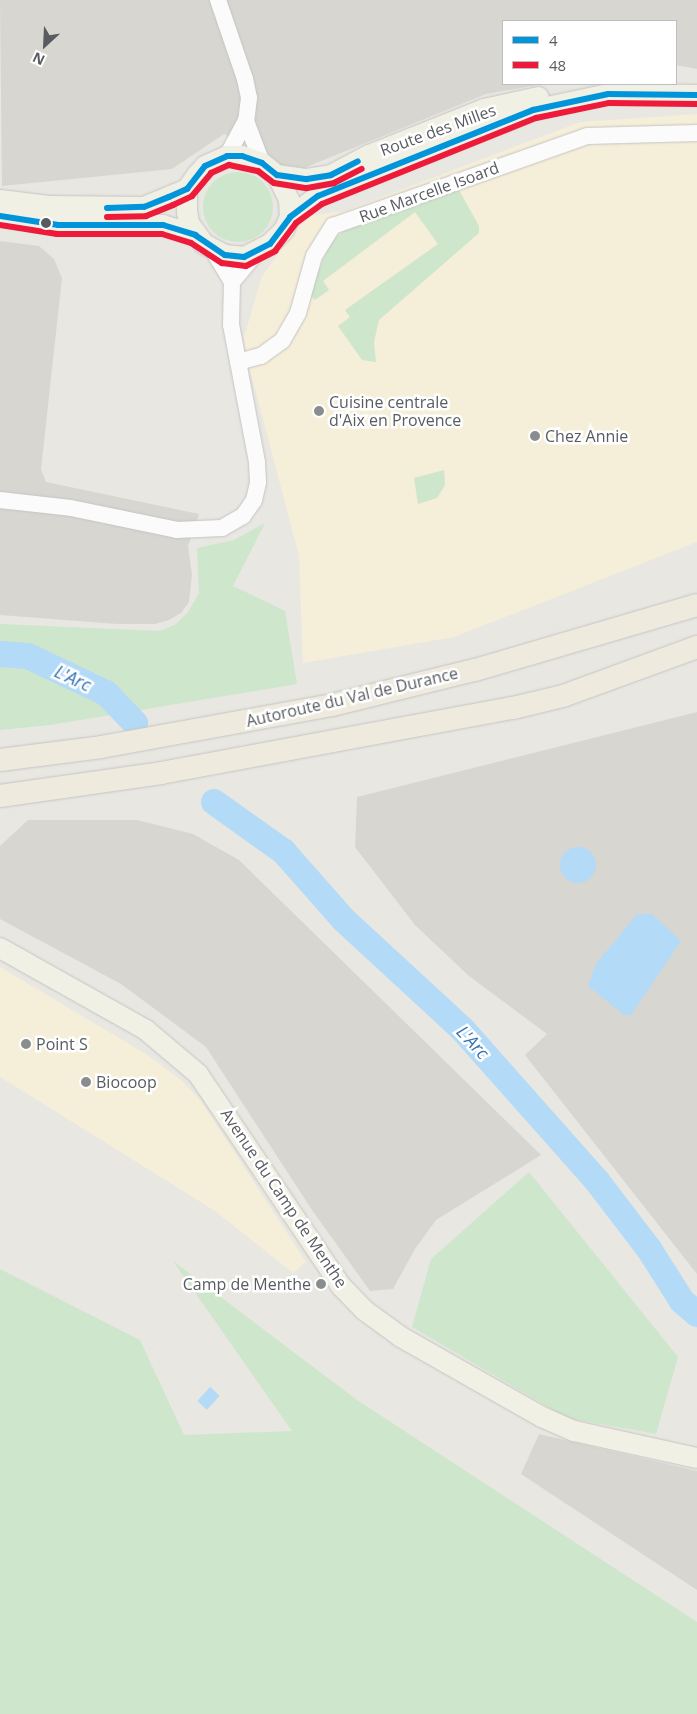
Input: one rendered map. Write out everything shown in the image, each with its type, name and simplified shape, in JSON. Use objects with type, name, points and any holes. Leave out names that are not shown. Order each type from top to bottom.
[{"type":"highway","points":[[626,627],[697,599]]},
{"type":"highway","name":"Autoroute du Val de Durance","points":[[0,760],[175,735],[332,705],[626,627],[697,605]]},
{"type":"highway","points":[[562,696],[697,647]]},
{"type":"highway","points":[[0,796],[209,765],[428,725],[562,696],[697,660]]},
{"type":"main road","points":[[677,82],[697,84]]},
{"type":"main road","name":"Route des Milles","points":[[274,173],[307,179],[331,175],[369,155],[484,109],[600,86],[616,85]]},
{"type":"main road","name":"Route des Milles","points":[[290,217],[318,196],[533,110],[608,94],[697,95]]},
{"type":"main road","points":[[0,200],[49,206],[144,207],[188,189],[205,166],[227,156],[242,156],[274,173],[289,200],[290,217],[276,239],[256,254],[233,257],[213,250],[195,235],[163,225],[58,225],[0,216]]},
{"type":"main road","points":[[188,189],[187,212],[195,235]]},
{"type":"main road","name":"Avenue du Camp de Menthe","points":[[0,948],[146,1030],[198,1074],[341,1286],[364,1310],[401,1337],[542,1417],[574,1431],[697,1458]]},
{"type":"street","points":[[218,0],[245,79],[249,98],[246,120],[227,156]]},
{"type":"street","points":[[246,120],[274,173]]},
{"type":"street","name":"Rue Marcelle Isoard","points":[[238,362],[262,356],[282,341],[292,327],[314,256],[333,226],[588,136],[697,133]]},
{"type":"street","points":[[0,500],[71,508],[177,530],[222,528],[243,516],[254,500],[258,482],[231,325],[232,282],[213,250]]},
{"type":"street","points":[[232,282],[256,254]]},
{"type":"shaded area","points":[[0,0],[697,0],[697,69],[677,65],[677,20],[502,20],[502,85],[537,85],[486,94],[304,168],[281,165],[265,152],[224,134],[172,169],[2,186]]},
{"type":"shaded area","points":[[697,114],[697,542],[454,637],[303,663],[299,556],[246,355],[244,337],[262,276],[306,216],[345,211],[580,122]]},
{"type":"shaded area","points":[[0,241],[39,246],[54,259],[62,278],[41,469],[46,482],[199,514],[188,546],[192,575],[189,602],[181,613],[169,620],[155,624],[117,624],[0,615]]},
{"type":"shaded area","points":[[697,712],[697,1274],[525,1055],[547,1034],[469,976],[415,925],[355,847],[357,797]]},
{"type":"shaded area","points":[[28,820],[137,820],[193,834],[239,860],[541,1155],[436,1220],[415,1249],[393,1289],[370,1291],[312,1210],[206,1047],[121,984],[0,919],[0,846]]},
{"type":"shaded area","points":[[0,967],[146,1054],[181,1080],[201,1101],[306,1262],[293,1273],[215,1211],[0,1077]]},
{"type":"shaded area","points":[[539,1434],[697,1471],[697,1590],[521,1474]]},
{"type":"green space","points":[[238,172],[251,175],[263,182],[270,194],[273,207],[270,220],[263,232],[251,239],[238,242],[225,239],[213,232],[206,220],[203,207],[206,194],[213,182],[225,175]]},
{"type":"green space","points":[[459,190],[479,226],[479,233],[379,320],[374,342],[376,362],[362,360],[338,326],[350,317],[345,310],[438,244],[415,212],[323,281],[329,290],[315,300],[311,296],[314,282],[328,248],[336,237],[350,227]]},
{"type":"green space","points":[[444,470],[445,485],[437,498],[418,504],[414,478]]},
{"type":"green space","points":[[265,523],[233,586],[285,611],[297,684],[50,725],[0,730],[0,624],[160,631],[176,624],[188,612],[199,593],[197,548],[234,540]]},
{"type":"green space","points":[[529,1172],[678,1357],[656,1434],[567,1418],[412,1327],[431,1259]]},
{"type":"green space","points":[[173,1261],[357,1400],[697,1622],[697,1714],[0,1714],[0,1269],[140,1340],[184,1435],[292,1431]]},
{"type":"water","points":[[578,847],[591,852],[596,865],[591,878],[578,883],[565,878],[560,865],[565,852]]},
{"type":"water","points":[[637,914],[652,914],[681,941],[631,1015],[624,1015],[588,986],[596,964]]},
{"type":"water","points":[[210,1387],[220,1396],[207,1410],[197,1401]]},
{"type":"waterway","name":"L'Arc","points":[[0,654],[28,656],[106,693],[135,723]]},
{"type":"waterway","name":"L'Arc","points":[[214,802],[284,852],[344,920],[463,1030],[597,1181],[649,1249],[682,1301],[697,1314]]},
{"type":"transit line","name":"4","points":[[0,216],[58,225],[163,225],[195,235],[225,255],[244,257],[270,244],[290,217],[318,196],[533,110],[608,94],[697,95]]},
{"type":"transit line","name":"48","points":[[0,225],[57,234],[162,234],[191,243],[222,263],[246,266],[275,251],[296,223],[322,204],[536,118],[609,103],[697,104]]},
{"type":"transit line","name":"4","points":[[107,208],[144,207],[169,197],[187,189],[205,166],[227,156],[242,156],[262,163],[277,175],[307,179],[331,175],[358,161]]},
{"type":"transit line","name":"48","points":[[107,217],[146,216],[173,205],[192,196],[211,173],[229,165],[258,171],[274,183],[307,188],[334,183],[362,169]]},
{"type":"place","name":"Cuisine centrale d'Aix en Provence","points":[[319,411]]},
{"type":"place","name":"Chez Annie","points":[[535,436]]},
{"type":"place","name":"Point S","points":[[26,1044]]},
{"type":"place","name":"Biocoop","points":[[86,1082]]},
{"type":"place","name":"Camp de Menthe","points":[[321,1284]]}]
